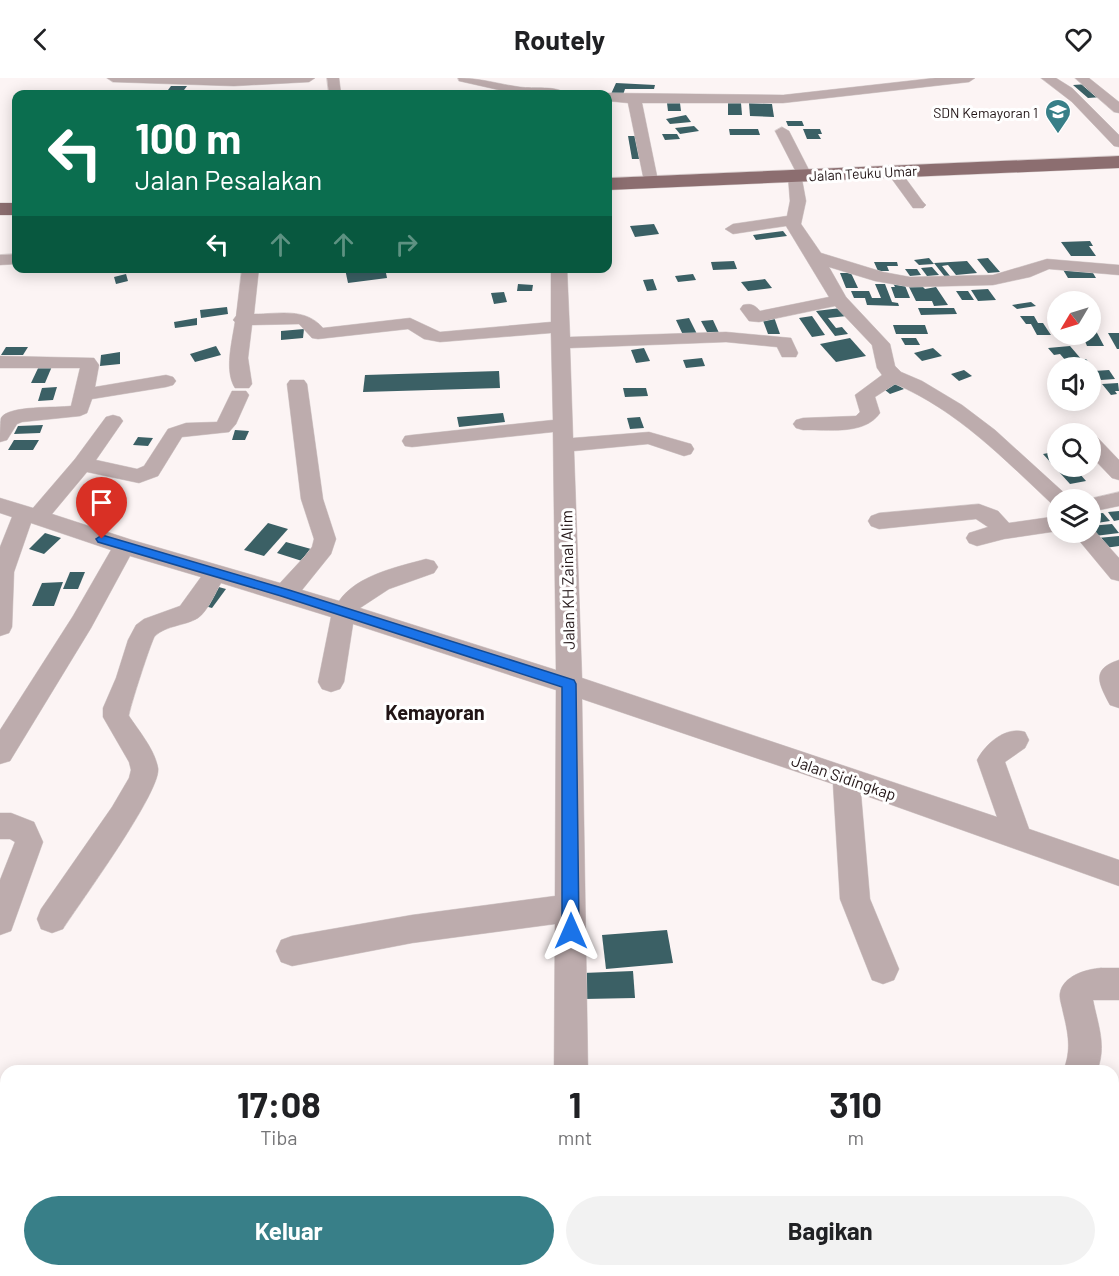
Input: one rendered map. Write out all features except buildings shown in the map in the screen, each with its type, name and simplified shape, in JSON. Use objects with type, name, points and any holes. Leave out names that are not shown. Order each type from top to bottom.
[{"type":"main road","name":"Jalan Teuku Umar","points":[[612,184],[1119,156]]},
{"type":"main road","name":"Jalan Teuku Umar","points":[[847,170],[893,171],[1119,162]]},
{"type":"main road","name":"Jalan Teuku Umar","points":[[612,178],[798,173]]},
{"type":"street","points":[[113,78],[204,80],[309,78]]},
{"type":"street","points":[[464,78],[515,90]]},
{"type":"street","points":[[612,97],[634,99],[660,94],[783,99],[969,78]]},
{"type":"street","points":[[1047,78],[1080,103],[1119,143]]},
{"type":"street","points":[[1081,78],[1119,109]]},
{"type":"street","points":[[634,99],[650,176]]},
{"type":"street","points":[[782,131],[798,173],[795,228],[839,300],[881,344],[886,368],[894,376],[915,385],[988,434],[1049,489]]},
{"type":"street","points":[[893,171],[918,205]]},
{"type":"street","points":[[733,229],[794,220]]},
{"type":"street","points":[[814,257],[881,277],[910,282],[993,280],[1024,273],[1047,264],[1119,270]]},
{"type":"street","points":[[82,464],[139,476],[146,475],[151,471],[175,433],[186,429],[222,428],[226,424],[240,389],[238,365],[250,273]]},
{"type":"street","name":"Jalan KH Zainal Alim","points":[[559,273],[569,684],[572,1065]]},
{"type":"street","points":[[749,309],[754,317],[759,317],[839,300]]},
{"type":"street","points":[[242,321],[303,319],[318,334],[410,323],[426,335],[440,337],[562,335],[726,337],[784,342],[789,353]]},
{"type":"street","points":[[0,363],[89,362],[89,373],[78,411],[14,417],[0,436]]},
{"type":"street","points":[[803,424],[862,421],[870,413],[865,395],[894,376]]},
{"type":"street","points":[[84,394],[166,381]]},
{"type":"street","points":[[285,593],[313,562],[323,548],[325,539],[312,499],[297,384]]},
{"type":"street","points":[[0,627],[2,565],[31,515],[82,464],[113,421]]},
{"type":"street","points":[[412,441],[564,435],[649,438],[684,449]]},
{"type":"street","points":[[1101,454],[1119,473]]},
{"type":"street","points":[[1101,503],[1119,499]]},
{"type":"street","name":"Jalan Sidingkap","points":[[0,505],[124,546],[285,593],[569,684],[846,777],[1119,873]]},
{"type":"street","points":[[879,521],[979,511],[990,516],[1004,531]]},
{"type":"street","points":[[977,538],[1004,531],[1047,525]]},
{"type":"street","points":[[1093,543],[1119,573]]},
{"type":"street","points":[[0,753],[82,622],[124,546]]},
{"type":"street","points":[[331,681],[345,612],[362,595],[377,585],[426,567]]},
{"type":"street","points":[[52,919],[122,816],[142,781],[145,770],[142,760],[116,717],[116,708],[129,678],[140,640],[145,631],[153,626],[189,612],[215,574]]},
{"type":"street","points":[[1119,670],[1112,675],[1112,683],[1119,698]]},
{"type":"street","points":[[1016,741],[994,755],[991,760],[1018,838]]},
{"type":"street","points":[[846,777],[855,899],[883,969]]},
{"type":"street","points":[[0,826],[11,826],[24,831],[29,842],[0,921]]},
{"type":"street","points":[[292,951],[412,929],[571,908]]},
{"type":"street","points":[[1083,1065],[1087,1045],[1076,994],[1091,984],[1119,984]]},
{"type":"place","name":"SDN Kemayoran 1","points":[[1058,135]]},
{"type":"district","name":"Kemayoran","points":[[435,712]]},
{"type":"route","points":[[102,539],[285,593],[569,684],[571,931]]}]
